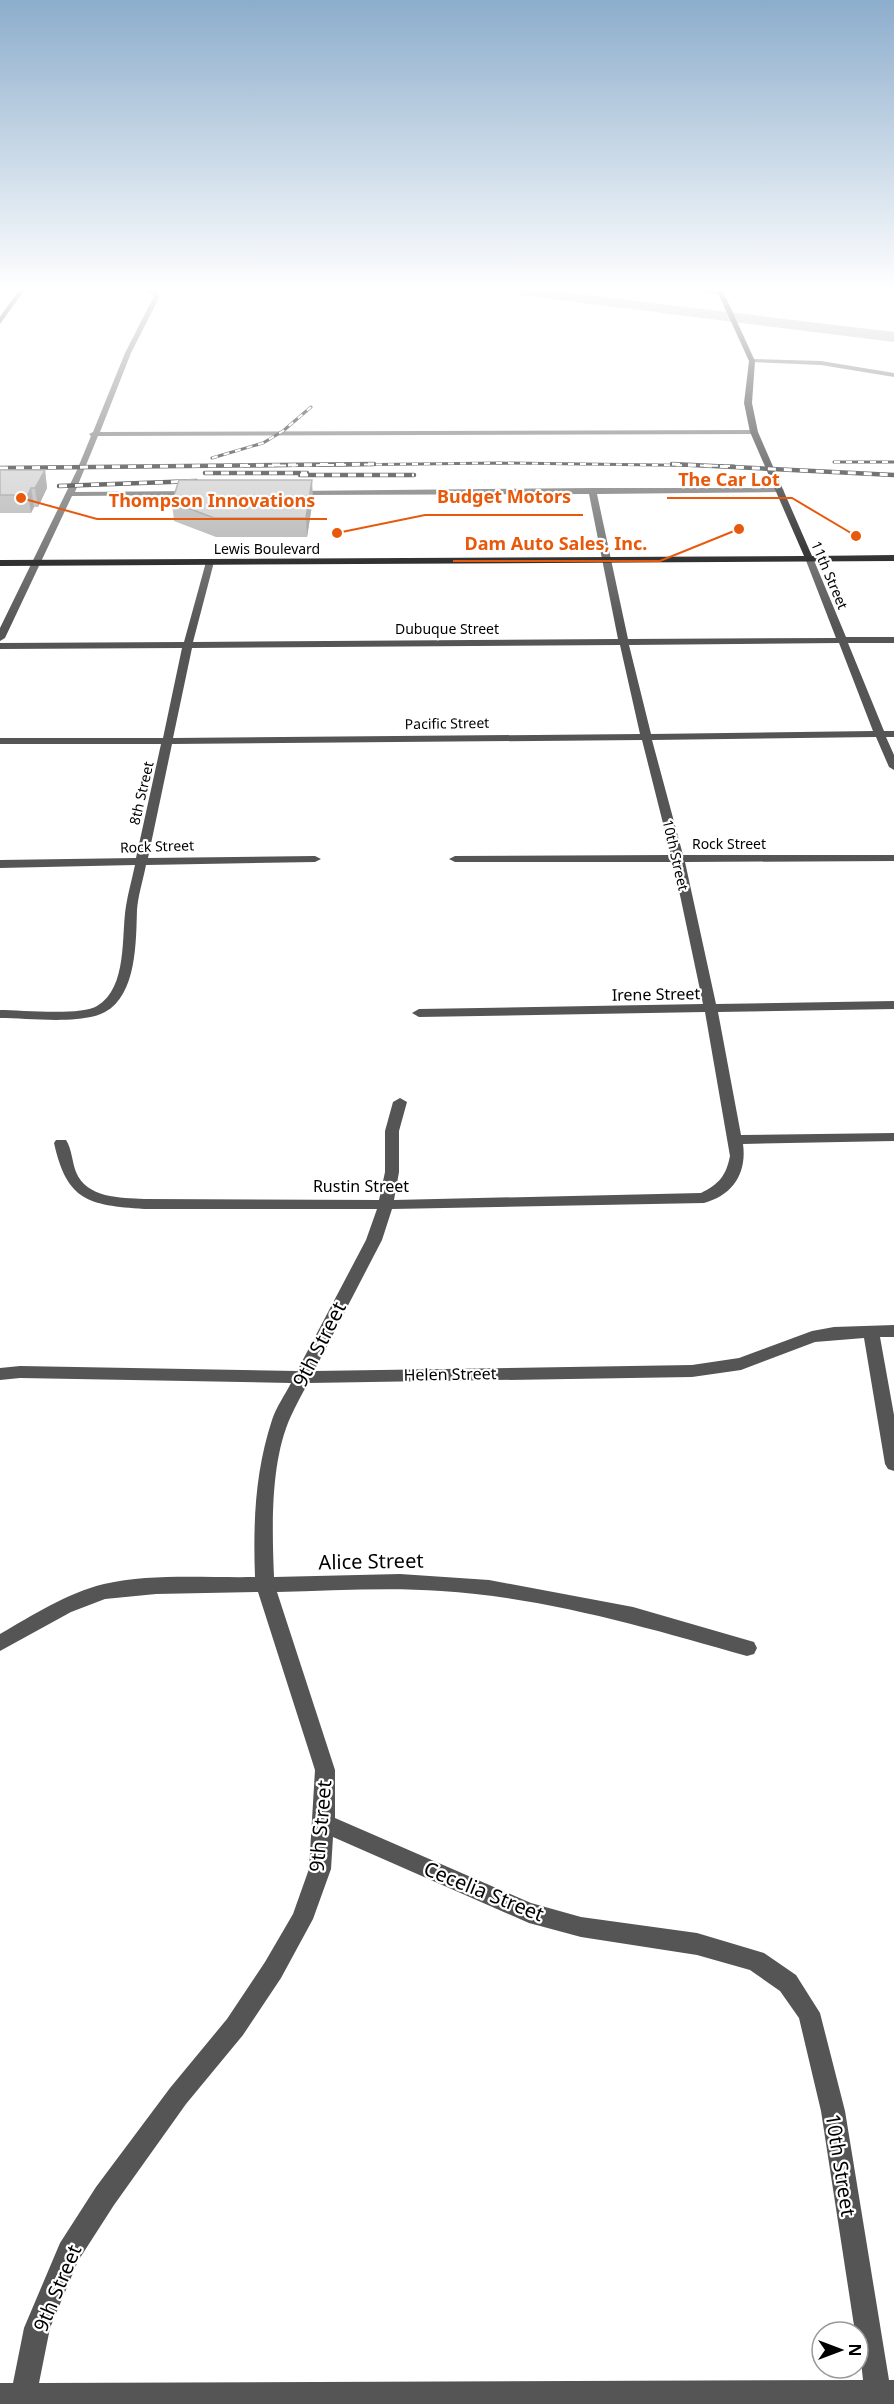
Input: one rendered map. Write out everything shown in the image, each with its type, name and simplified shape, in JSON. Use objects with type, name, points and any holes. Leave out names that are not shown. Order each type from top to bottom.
[{"type":"main road","name":"11th Street","points":[[748,403],[754,432],[809,558]]},
{"type":"main road","name":"Lewis Boulevard","points":[[0,555],[36,561]]},
{"type":"main road","name":"Lewis Boulevard","points":[[0,563],[894,558]]},
{"type":"street","points":[[0,638],[20,602],[36,561],[81,470],[107,403]]},
{"type":"street","points":[[93,435],[754,432]]},
{"type":"street","name":"10th Street","points":[[592,490],[625,643],[678,858],[735,1140],[737,1156],[734,1174],[721,1189],[704,1198],[694,1198]]},
{"type":"street","points":[[283,493],[780,490]]},
{"type":"street","points":[[68,494],[202,493]]},
{"type":"street","name":"11th Street","points":[[809,558],[843,641],[850,666],[894,767]]},
{"type":"street","name":"8th Street","points":[[0,1014],[101,1010],[114,996],[124,973],[132,933],[131,909],[169,741],[188,644],[210,562]]},
{"type":"street","name":"Dubuque Street","points":[[0,646],[894,640]]},
{"type":"street","name":"Pacific Street","points":[[0,741],[894,734]]},
{"type":"street","name":"Rock Street","points":[[455,859],[894,858]]},
{"type":"street","name":"Rock Street","points":[[0,864],[315,859]]},
{"type":"street","name":"Irene Street","points":[[419,1013],[710,1010],[894,1005]]},
{"type":"street","name":"9th Street","points":[[11,2396],[69,2252],[111,2187],[178,2096],[235,2027],[273,1970],[302,1919],[320,1869],[325,1770],[265,1583],[263,1539],[266,1477],[281,1418],[323,1333],[374,1240],[386,1204],[392,1172],[392,1131],[400,1102]]},
{"type":"street","points":[[735,1140],[894,1137]]},
{"type":"street","name":"Rustin Street","points":[[61,1143],[75,1184],[90,1195],[108,1199],[233,1204],[386,1204],[694,1198]]},
{"type":"street","points":[[871,1331],[894,1464]]},
{"type":"street","name":"Helen Street","points":[[0,1374],[20,1371],[303,1377],[692,1371],[741,1364],[812,1337],[894,1331]]},
{"type":"street","name":"Alice Street","points":[[0,1643],[64,1606],[104,1593],[156,1586],[265,1583],[441,1583],[489,1588],[633,1615],[747,1648]]},
{"type":"street","name":"Cecelia Street","points":[[324,1823],[529,1913],[581,1927],[697,1944],[756,1961]]},
{"type":"street","name":"10th Street","points":[[756,1961],[788,1983],[808,2013],[833,2111],[886,2393]]},
{"type":"street","points":[[11,2396],[886,2393]]},
{"type":"building","points":[[0,470],[45,470],[35,488],[31,488],[28,495],[0,495]]},
{"type":"building","points":[[179,480],[312,480],[306,518],[214,518],[172,502]]},
{"type":"railway","points":[[212,458],[263,443],[283,431],[311,407]]},
{"type":"railway","points":[[834,462],[894,462]]},
{"type":"railway","points":[[244,466],[499,463],[705,466]]},
{"type":"railway","points":[[0,468],[374,464]]},
{"type":"railway","points":[[672,464],[705,466]]},
{"type":"railway","points":[[705,466],[734,466]]},
{"type":"railway","points":[[705,466],[894,475]]},
{"type":"railway","points":[[205,473],[307,473]]},
{"type":"railway","points":[[300,475],[414,475]]},
{"type":"railway","points":[[59,486],[196,481]]},
{"type":"place","name":"Thompson Innovations","points":[[21,498]]},
{"type":"place","name":"Dam Auto Sales, Inc.","points":[[739,529]]},
{"type":"place","name":"Budget Motors","points":[[337,533]]},
{"type":"place","name":"The Car Lot","points":[[856,536]]}]
